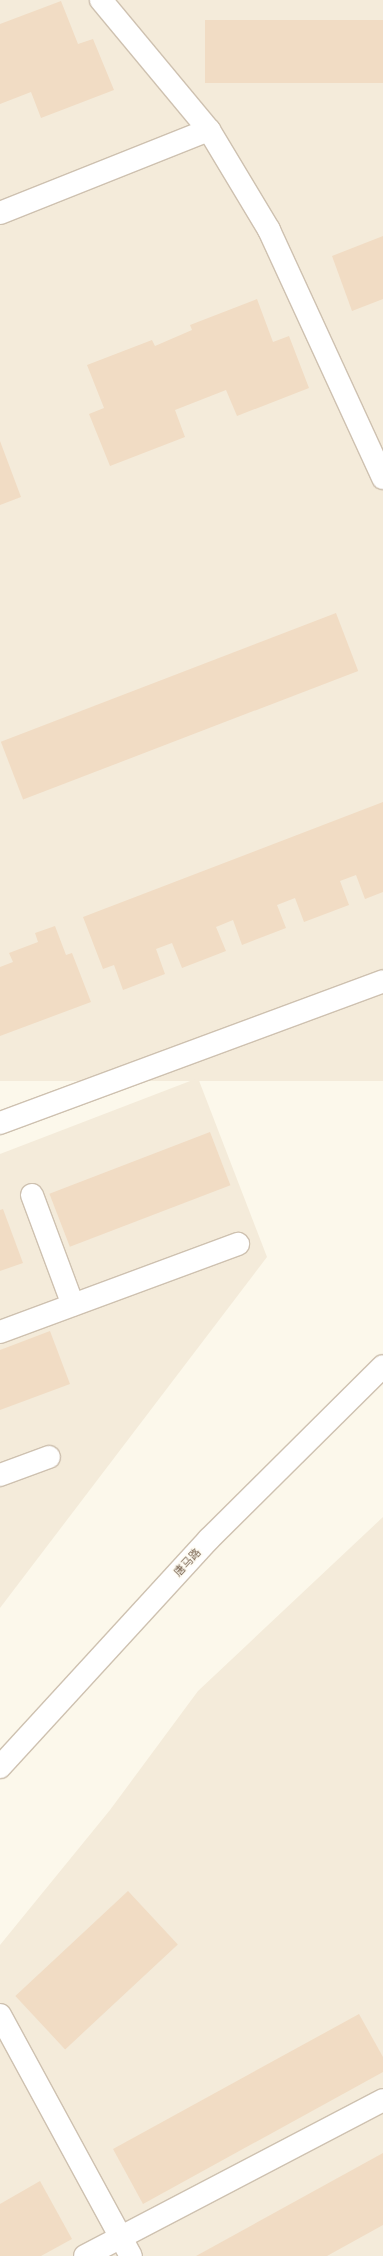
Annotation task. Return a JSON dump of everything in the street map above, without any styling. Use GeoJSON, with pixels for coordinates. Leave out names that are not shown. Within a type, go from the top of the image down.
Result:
{"type":"FeatureCollection","features":[{"type":"Feature","properties":{"kind":"street"},"geometry":{"type":"LineString","coordinates":[[101,0],[210,130],[268,230],[383,478]]}},
{"type":"Feature","properties":{"kind":"street"},"geometry":{"type":"LineString","coordinates":[[0,213],[210,130]]}},
{"type":"Feature","properties":{"kind":"street"},"geometry":{"type":"LineString","coordinates":[[0,1123],[383,981]]}},
{"type":"Feature","properties":{"kind":"street"},"geometry":{"type":"LineString","coordinates":[[32,1195],[73,1305]]}},
{"type":"Feature","properties":{"kind":"street"},"geometry":{"type":"LineString","coordinates":[[0,1332],[238,1244]]}},
{"type":"Feature","properties":{"kind":"street","name":"唐马路"},"geometry":{"type":"LineString","coordinates":[[0,1767],[209,1539],[383,1366]]}},
{"type":"Feature","properties":{"kind":"street"},"geometry":{"type":"LineString","coordinates":[[0,1475],[49,1457]]}},
{"type":"Feature","properties":{"kind":"street"},"geometry":{"type":"LineString","coordinates":[[0,2015],[126,2247]]}},
{"type":"Feature","properties":{"kind":"street"},"geometry":{"type":"LineString","coordinates":[[85,2256],[126,2247],[383,2100]]}},
{"type":"Feature","properties":{"kind":"shaded area"},"geometry":{"type":"Polygon","coordinates":[[[0,0],[383,0],[383,1081],[0,1081],[0,0]]]}},
{"type":"Feature","properties":{"kind":"shaded area"},"geometry":{"type":"Polygon","coordinates":[[[198,1078],[267,1257],[0,1608],[0,1154],[198,1078]]]}},
{"type":"Feature","properties":{"kind":"shaded area"},"geometry":{"type":"Polygon","coordinates":[[[383,1517],[383,2256],[0,2256],[0,1945],[110,1810],[198,1691],[383,1517]]]}},
{"type":"Feature","properties":{"kind":"building"},"geometry":{"type":"Polygon","coordinates":[[[61,1],[78,44],[93,39],[114,90],[41,118],[31,92],[0,104],[0,24],[61,1]]]}},
{"type":"Feature","properties":{"kind":"building"},"geometry":{"type":"Polygon","coordinates":[[[205,20],[383,20],[383,83],[205,83],[205,20]]]}},
{"type":"Feature","properties":{"kind":"building"},"geometry":{"type":"Polygon","coordinates":[[[383,236],[383,299],[352,311],[332,256],[383,236]]]}},
{"type":"Feature","properties":{"kind":"building"},"geometry":{"type":"Polygon","coordinates":[[[257,299],[273,342],[289,336],[309,388],[237,416],[226,390],[175,410],[185,437],[110,466],[89,414],[104,408],[87,365],[152,340],[155,346],[192,330],[190,325],[257,299]]]}},
{"type":"Feature","properties":{"kind":"building"},"geometry":{"type":"Polygon","coordinates":[[[0,441],[21,497],[0,505],[0,441]]]}},
{"type":"Feature","properties":{"kind":"building"},"geometry":{"type":"Polygon","coordinates":[[[336,613],[358,671],[23,800],[1,742],[336,613]]]}},
{"type":"Feature","properties":{"kind":"building"},"geometry":{"type":"Polygon","coordinates":[[[383,802],[383,892],[365,899],[356,875],[340,881],[349,905],[304,922],[295,898],[277,905],[286,928],[242,945],[233,920],[216,927],[226,951],[182,968],[172,943],[156,949],[165,974],[123,990],[114,965],[103,969],[83,917],[383,802]]]}},
{"type":"Feature","properties":{"kind":"building"},"geometry":{"type":"Polygon","coordinates":[[[55,926],[66,955],[72,953],[91,1002],[0,1036],[0,967],[13,962],[9,953],[38,942],[35,933],[55,926]]]}},
{"type":"Feature","properties":{"kind":"building"},"geometry":{"type":"Polygon","coordinates":[[[210,1132],[230,1185],[70,1247],[49,1194],[210,1132]]]}},
{"type":"Feature","properties":{"kind":"building"},"geometry":{"type":"Polygon","coordinates":[[[3,1209],[23,1263],[0,1271],[0,1210],[3,1209]]]}},
{"type":"Feature","properties":{"kind":"building"},"geometry":{"type":"Polygon","coordinates":[[[50,1331],[70,1384],[0,1410],[0,1350],[50,1331]]]}},
{"type":"Feature","properties":{"kind":"building"},"geometry":{"type":"Polygon","coordinates":[[[128,1891],[178,1944],[65,2049],[15,1996],[128,1891]]]}},
{"type":"Feature","properties":{"kind":"building"},"geometry":{"type":"Polygon","coordinates":[[[359,2014],[383,2057],[383,2072],[143,2204],[113,2149],[359,2014]]]}},
{"type":"Feature","properties":{"kind":"building"},"geometry":{"type":"Polygon","coordinates":[[[383,2153],[383,2225],[327,2256],[196,2256],[383,2153]]]}},
{"type":"Feature","properties":{"kind":"building"},"geometry":{"type":"Polygon","coordinates":[[[40,2181],[72,2239],[41,2256],[0,2256],[0,2204],[40,2181]]]}}]}
